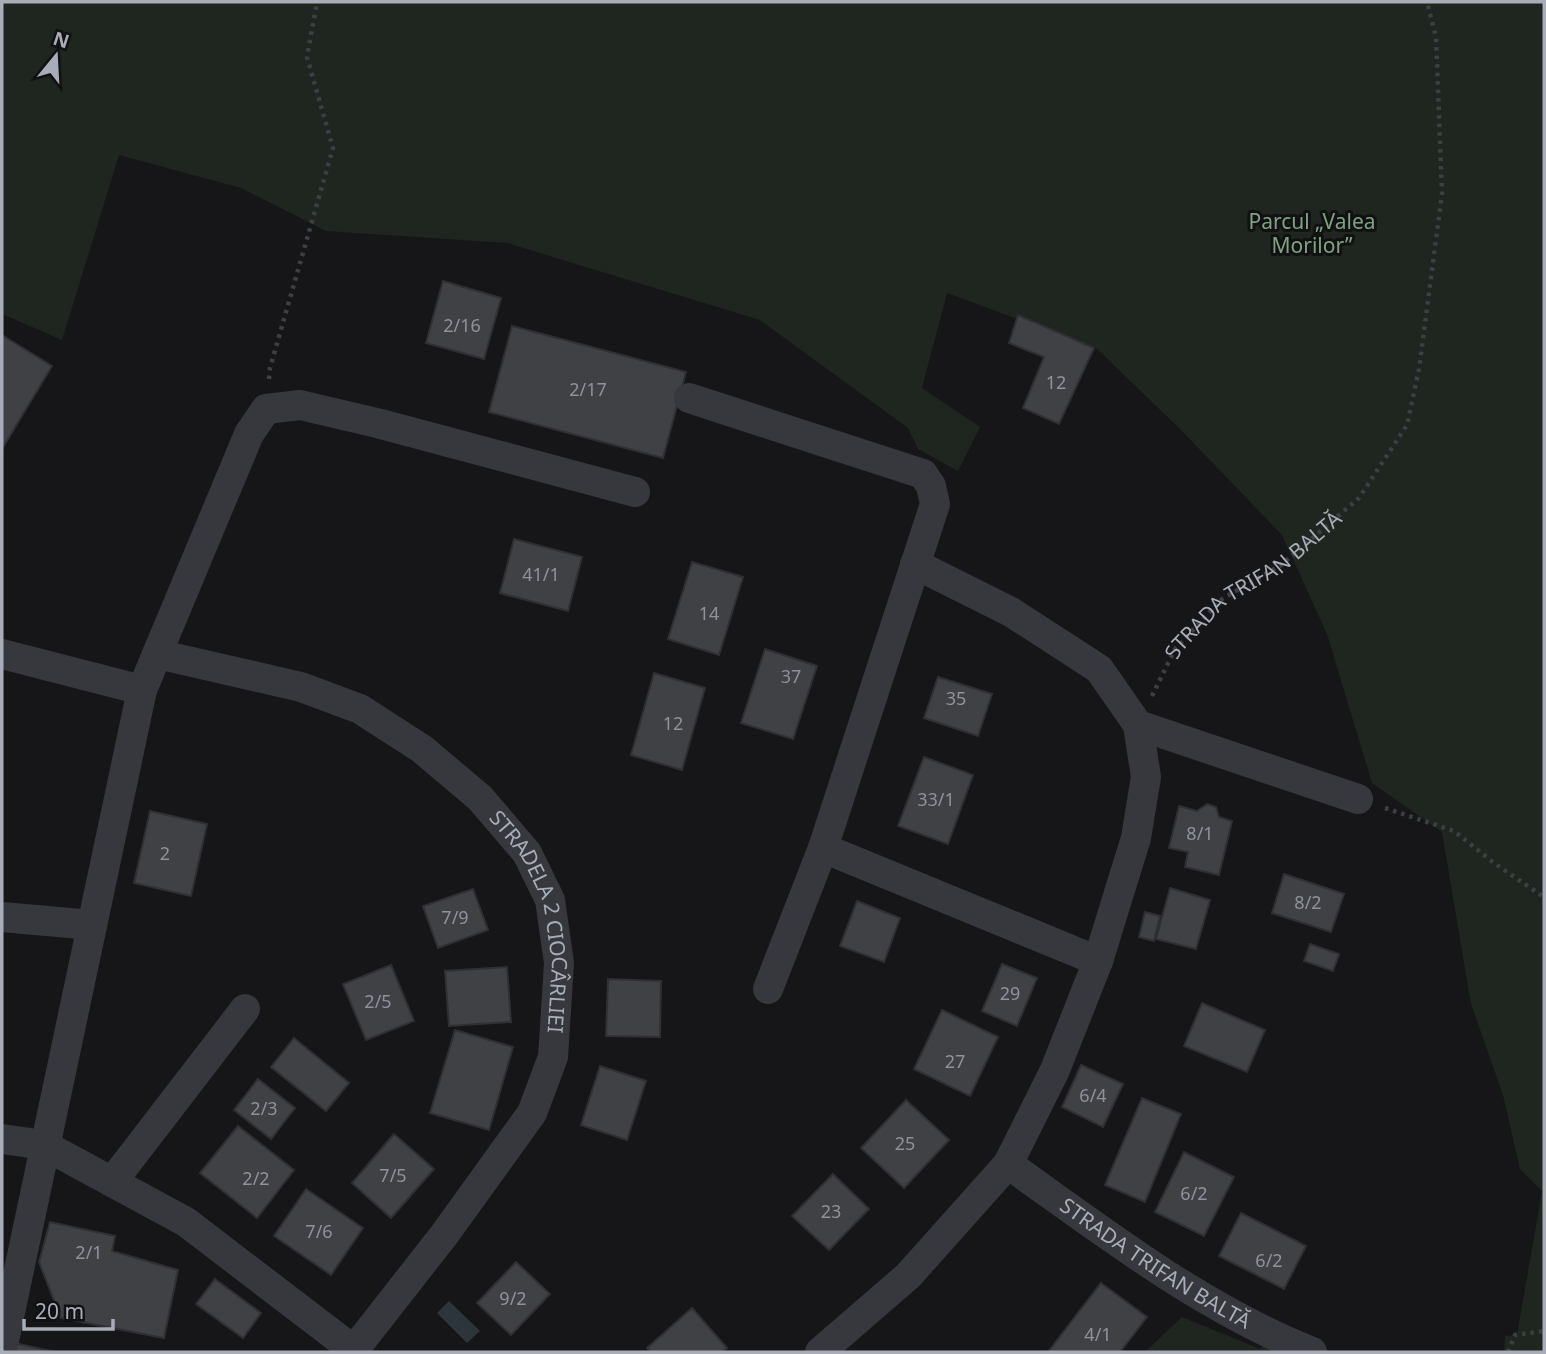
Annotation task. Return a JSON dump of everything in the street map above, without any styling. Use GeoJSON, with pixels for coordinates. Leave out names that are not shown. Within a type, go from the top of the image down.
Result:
{"type":"FeatureCollection","features":[{"type":"Feature","properties":{"kind":"street"},"geometry":{"type":"LineString","coordinates":[[689,398],[923,474],[931,486],[935,504],[932,520],[915,564],[823,848],[768,989]]}},
{"type":"Feature","properties":{"kind":"street"},"geometry":{"type":"LineString","coordinates":[[2,1350],[142,691],[249,434],[266,409],[300,405],[635,492]]}},
{"type":"Feature","properties":{"kind":"street"},"geometry":{"type":"LineString","coordinates":[[820,1352],[908,1276],[1008,1164],[1055,1070],[1098,961],[1136,838],[1146,777],[1138,725],[1100,669],[1011,612],[915,564]]}},
{"type":"Feature","properties":{"kind":"street"},"geometry":{"type":"LineString","coordinates":[[2,654],[142,691]]}},
{"type":"Feature","properties":{"kind":"street","name":"STRADELA 2 CIOCÂRLIEI"},"geometry":{"type":"LineString","coordinates":[[44,1145],[186,1222],[355,1351],[444,1235],[532,1113],[553,1057],[559,963],[550,900],[527,853],[480,798],[422,749],[360,709],[301,687],[204,667],[157,654]]}},
{"type":"Feature","properties":{"kind":"street"},"geometry":{"type":"LineString","coordinates":[[1138,725],[1358,799]]}},
{"type":"Feature","properties":{"kind":"street"},"geometry":{"type":"LineString","coordinates":[[823,848],[1098,961]]}},
{"type":"Feature","properties":{"kind":"street"},"geometry":{"type":"LineString","coordinates":[[2,917],[92,925]]}},
{"type":"Feature","properties":{"kind":"street"},"geometry":{"type":"LineString","coordinates":[[112,1182],[245,1009]]}},
{"type":"Feature","properties":{"kind":"street"},"geometry":{"type":"LineString","coordinates":[[2,1139],[44,1145]]}},
{"type":"Feature","properties":{"kind":"street","name":"STRADA TRIFAN BALTĂ"},"geometry":{"type":"LineString","coordinates":[[1008,1164],[1134,1254],[1216,1307],[1312,1352]]}},
{"type":"Feature","properties":{"kind":"path"},"geometry":{"type":"LineString","coordinates":[[266,409],[270,368],[333,148],[307,57],[317,2]]}},
{"type":"Feature","properties":{"kind":"path","name":"STRADA TRIFAN BALTĂ"},"geometry":{"type":"LineString","coordinates":[[1138,725],[1175,649],[1222,599],[1281,565],[1359,498],[1407,425],[1419,369],[1442,194],[1436,37],[1427,2]]}},
{"type":"Feature","properties":{"kind":"path"},"geometry":{"type":"LineString","coordinates":[[1358,799],[1454,831],[1544,898]]}},
{"type":"Feature","properties":{"kind":"path"},"geometry":{"type":"LineString","coordinates":[[1508,1352],[1515,1335],[1544,1331]]}},
{"type":"Feature","properties":{"kind":"green space","name":"Parcul „Valea Morilor”"},"geometry":{"type":"Polygon","coordinates":[[[2,2],[1544,2],[1544,1352],[1504,1352],[1505,1336],[1517,1335],[1542,1191],[1520,1169],[1503,1095],[1471,1004],[1442,832],[1372,783],[1327,634],[1282,535],[1180,429],[1096,348],[947,293],[922,388],[980,427],[958,471],[918,449],[908,428],[760,320],[507,243],[326,231],[241,188],[119,155],[62,340],[2,314],[2,2]]]}},
{"type":"Feature","properties":{"kind":"green space"},"geometry":{"type":"Polygon","coordinates":[[[1182,1317],[1260,1349],[1264,1345],[1286,1352],[1145,1352],[1182,1317]]]}},
{"type":"Feature","properties":{"kind":"shaded area"},"geometry":{"type":"Polygon","coordinates":[[[449,1301],[480,1331],[467,1343],[437,1313],[449,1301]]]}},
{"type":"Feature","properties":{"kind":"building"},"geometry":{"type":"Polygon","coordinates":[[[443,281],[501,298],[484,359],[426,343],[443,281]]]}},
{"type":"Feature","properties":{"kind":"building"},"geometry":{"type":"Polygon","coordinates":[[[1018,315],[1094,348],[1059,424],[1023,408],[1044,357],[1009,343],[1018,315]]]}},
{"type":"Feature","properties":{"kind":"building"},"geometry":{"type":"Polygon","coordinates":[[[512,326],[686,372],[663,458],[489,412],[512,326]]]}},
{"type":"Feature","properties":{"kind":"building"},"geometry":{"type":"Polygon","coordinates":[[[2,335],[52,366],[2,449],[2,335]]]}},
{"type":"Feature","properties":{"kind":"building"},"geometry":{"type":"Polygon","coordinates":[[[514,539],[582,557],[568,611],[500,593],[514,539]]]}},
{"type":"Feature","properties":{"kind":"building"},"geometry":{"type":"Polygon","coordinates":[[[692,562],[743,577],[719,655],[668,639],[692,562]]]}},
{"type":"Feature","properties":{"kind":"building"},"geometry":{"type":"Polygon","coordinates":[[[765,649],[817,666],[793,739],[741,723],[765,649]]]}},
{"type":"Feature","properties":{"kind":"building"},"geometry":{"type":"Polygon","coordinates":[[[654,673],[705,688],[682,770],[631,755],[654,673]]]}},
{"type":"Feature","properties":{"kind":"building"},"geometry":{"type":"Polygon","coordinates":[[[938,677],[992,694],[978,736],[924,718],[938,677]]]}},
{"type":"Feature","properties":{"kind":"building"},"geometry":{"type":"Polygon","coordinates":[[[924,757],[973,775],[948,844],[898,826],[924,757]]]}},
{"type":"Feature","properties":{"kind":"building"},"geometry":{"type":"Polygon","coordinates":[[[1207,804],[1216,807],[1219,817],[1232,821],[1219,875],[1185,867],[1188,852],[1169,848],[1179,806],[1197,811],[1207,804]]]}},
{"type":"Feature","properties":{"kind":"building"},"geometry":{"type":"Polygon","coordinates":[[[150,811],[207,824],[191,896],[134,883],[150,811]]]}},
{"type":"Feature","properties":{"kind":"building"},"geometry":{"type":"Polygon","coordinates":[[[1284,874],[1344,894],[1331,932],[1272,913],[1284,874]]]}},
{"type":"Feature","properties":{"kind":"building"},"geometry":{"type":"Polygon","coordinates":[[[1170,888],[1210,900],[1196,949],[1156,939],[1170,888]]]}},
{"type":"Feature","properties":{"kind":"building"},"geometry":{"type":"Polygon","coordinates":[[[473,889],[488,930],[438,948],[423,906],[473,889]]]}},
{"type":"Feature","properties":{"kind":"building"},"geometry":{"type":"Polygon","coordinates":[[[857,901],[900,918],[884,962],[840,946],[857,901]]]}},
{"type":"Feature","properties":{"kind":"building"},"geometry":{"type":"Polygon","coordinates":[[[1145,912],[1160,916],[1154,941],[1139,937],[1145,912]]]}},
{"type":"Feature","properties":{"kind":"building"},"geometry":{"type":"Polygon","coordinates":[[[1310,944],[1339,954],[1333,971],[1304,961],[1310,944]]]}},
{"type":"Feature","properties":{"kind":"building"},"geometry":{"type":"Polygon","coordinates":[[[1002,964],[1037,978],[1017,1026],[982,1011],[1002,964]]]}},
{"type":"Feature","properties":{"kind":"building"},"geometry":{"type":"Polygon","coordinates":[[[391,965],[414,1021],[366,1040],[343,984],[391,965]]]}},
{"type":"Feature","properties":{"kind":"building"},"geometry":{"type":"Polygon","coordinates":[[[507,967],[511,1022],[449,1026],[445,971],[507,967]]]}},
{"type":"Feature","properties":{"kind":"building"},"geometry":{"type":"Polygon","coordinates":[[[608,979],[661,981],[660,1037],[606,1036],[608,979]]]}},
{"type":"Feature","properties":{"kind":"building"},"geometry":{"type":"Polygon","coordinates":[[[1202,1003],[1265,1030],[1247,1072],[1184,1046],[1202,1003]]]}},
{"type":"Feature","properties":{"kind":"building"},"geometry":{"type":"Polygon","coordinates":[[[942,1010],[998,1037],[970,1096],[914,1069],[942,1010]]]}},
{"type":"Feature","properties":{"kind":"building"},"geometry":{"type":"Polygon","coordinates":[[[455,1030],[513,1047],[489,1130],[430,1113],[455,1030]]]}},
{"type":"Feature","properties":{"kind":"building"},"geometry":{"type":"Polygon","coordinates":[[[294,1038],[349,1083],[326,1111],[271,1067],[294,1038]]]}},
{"type":"Feature","properties":{"kind":"building"},"geometry":{"type":"Polygon","coordinates":[[[1081,1065],[1123,1084],[1103,1127],[1062,1107],[1081,1065]]]}},
{"type":"Feature","properties":{"kind":"building"},"geometry":{"type":"Polygon","coordinates":[[[600,1066],[646,1081],[627,1140],[581,1125],[600,1066]]]}},
{"type":"Feature","properties":{"kind":"building"},"geometry":{"type":"Polygon","coordinates":[[[258,1079],[295,1108],[271,1139],[234,1110],[258,1079]]]}},
{"type":"Feature","properties":{"kind":"building"},"geometry":{"type":"Polygon","coordinates":[[[1142,1098],[1181,1114],[1145,1202],[1105,1185],[1142,1098]]]}},
{"type":"Feature","properties":{"kind":"building"},"geometry":{"type":"Polygon","coordinates":[[[906,1100],[949,1140],[904,1188],[861,1148],[906,1100]]]}},
{"type":"Feature","properties":{"kind":"building"},"geometry":{"type":"Polygon","coordinates":[[[238,1126],[294,1170],[257,1218],[200,1173],[238,1126]]]}},
{"type":"Feature","properties":{"kind":"building"},"geometry":{"type":"Polygon","coordinates":[[[394,1134],[434,1169],[391,1218],[352,1183],[394,1134]]]}},
{"type":"Feature","properties":{"kind":"building"},"geometry":{"type":"Polygon","coordinates":[[[1184,1152],[1234,1177],[1204,1236],[1155,1212],[1184,1152]]]}},
{"type":"Feature","properties":{"kind":"building"},"geometry":{"type":"Polygon","coordinates":[[[833,1174],[869,1209],[829,1250],[792,1216],[833,1174]]]}},
{"type":"Feature","properties":{"kind":"building"},"geometry":{"type":"Polygon","coordinates":[[[306,1189],[363,1228],[331,1275],[274,1236],[306,1189]]]}},
{"type":"Feature","properties":{"kind":"building"},"geometry":{"type":"Polygon","coordinates":[[[1241,1213],[1306,1246],[1284,1289],[1219,1256],[1241,1213]]]}},
{"type":"Feature","properties":{"kind":"building"},"geometry":{"type":"Polygon","coordinates":[[[50,1222],[115,1236],[112,1251],[178,1270],[164,1338],[61,1318],[39,1262],[50,1222]]]}},
{"type":"Feature","properties":{"kind":"building"},"geometry":{"type":"Polygon","coordinates":[[[516,1262],[550,1294],[511,1335],[477,1303],[516,1262]]]}},
{"type":"Feature","properties":{"kind":"building"},"geometry":{"type":"Polygon","coordinates":[[[215,1279],[261,1313],[243,1338],[196,1304],[215,1279]]]}},
{"type":"Feature","properties":{"kind":"building"},"geometry":{"type":"Polygon","coordinates":[[[1101,1283],[1147,1317],[1120,1352],[1048,1352],[1101,1283]]]}},
{"type":"Feature","properties":{"kind":"building"},"geometry":{"type":"Polygon","coordinates":[[[692,1308],[727,1348],[722,1352],[651,1352],[647,1348],[692,1308]]]}},
{"type":"Feature","properties":{"kind":"building"},"geometry":{"type":"Polygon","coordinates":[[[10,1342],[55,1352],[8,1352],[10,1342]]]}}]}
